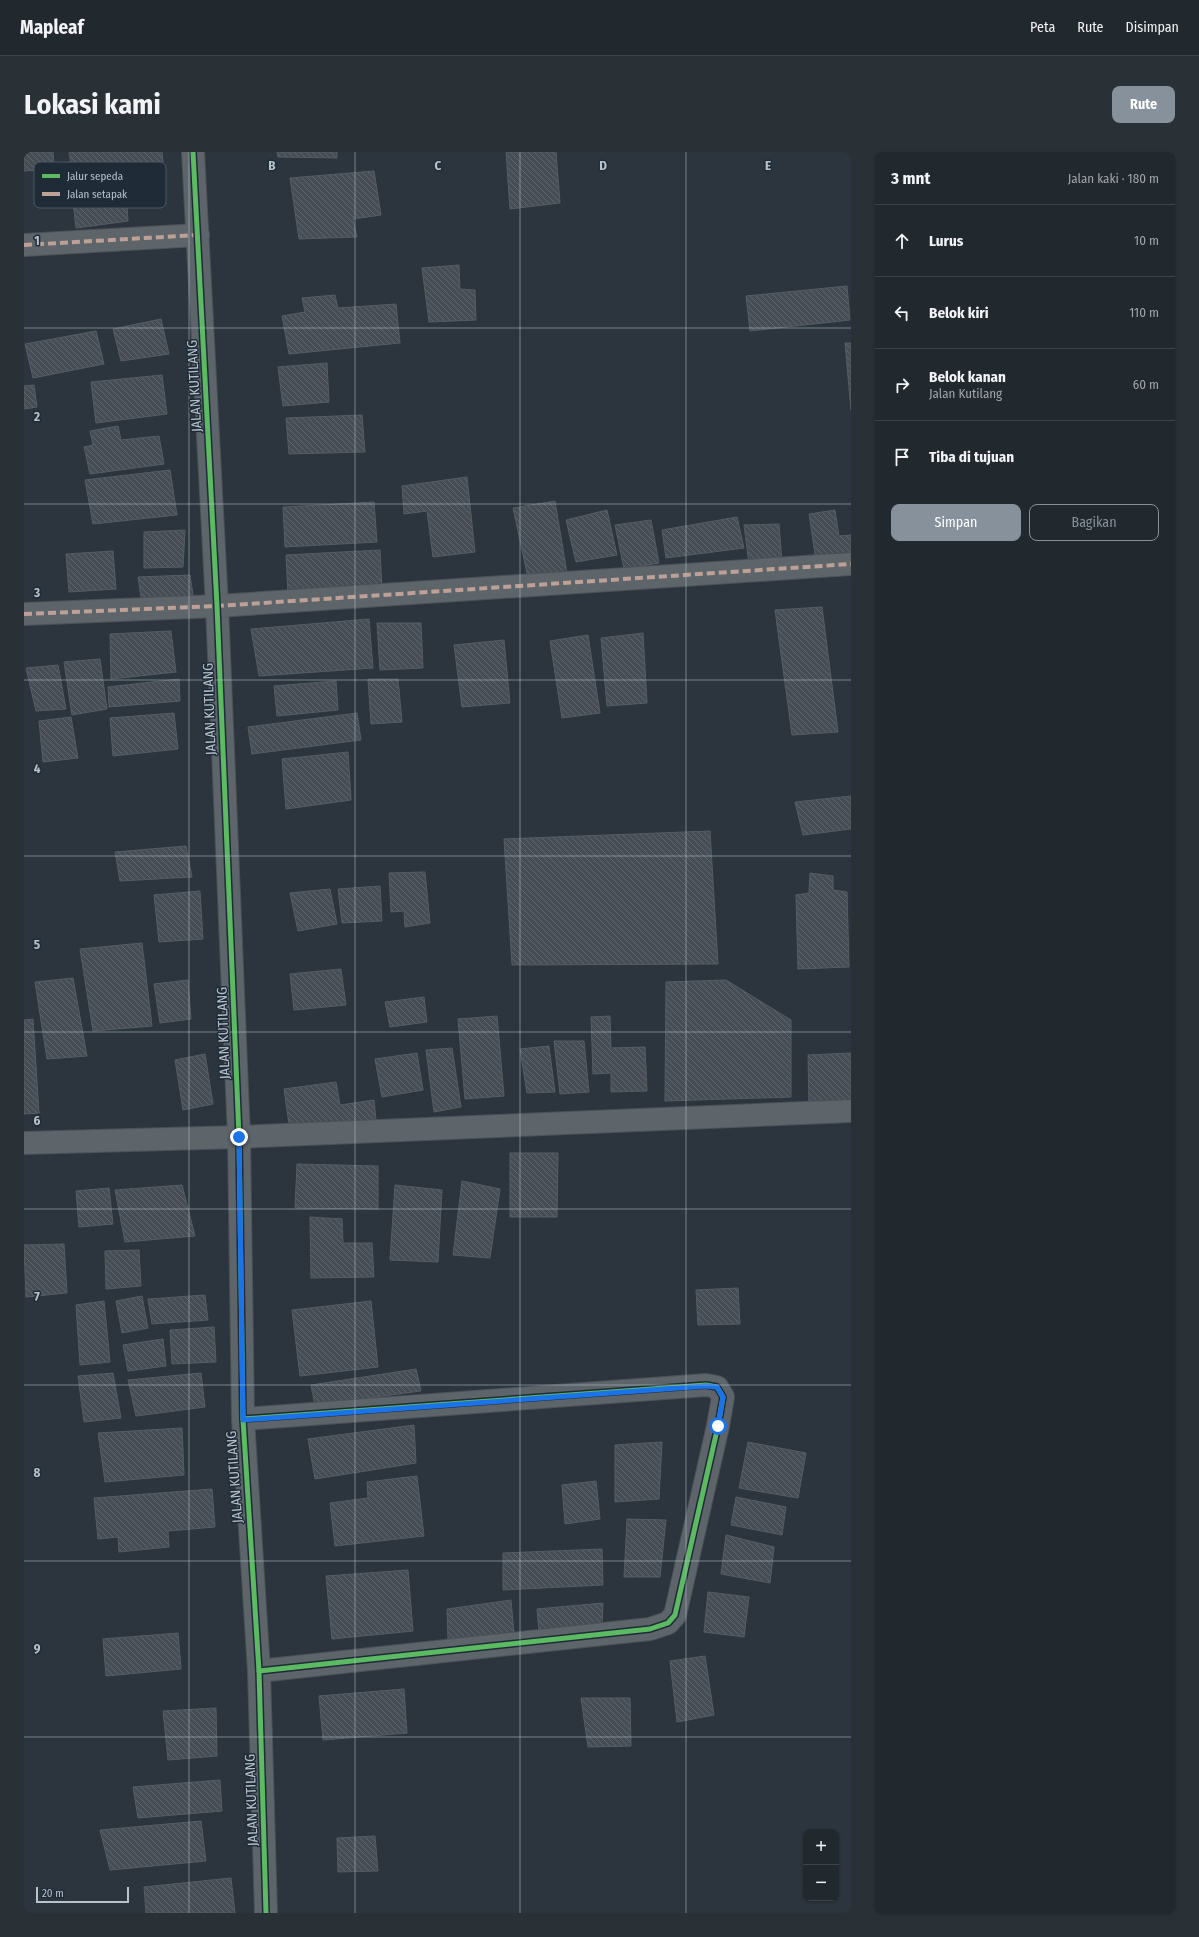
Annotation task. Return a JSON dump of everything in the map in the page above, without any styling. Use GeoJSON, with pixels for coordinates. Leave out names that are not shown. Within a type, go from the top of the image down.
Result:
{"type":"FeatureCollection","features":[{"type":"Feature","properties":{"kind":"street","name":"JALAN KUTILANG"},"geometry":{"type":"LineString","coordinates":[[193,152],[217,606],[239,1137],[243,1420],[259,1671],[266,1913]]}},
{"type":"Feature","properties":{"kind":"street"},"geometry":{"type":"LineString","coordinates":[[24,245],[198,235]]}},
{"type":"Feature","properties":{"kind":"street"},"geometry":{"type":"LineString","coordinates":[[24,614],[217,606],[851,564]]}},
{"type":"Feature","properties":{"kind":"street"},"geometry":{"type":"LineString","coordinates":[[24,1143],[239,1137],[851,1111]]}},
{"type":"Feature","properties":{"kind":"street"},"geometry":{"type":"LineString","coordinates":[[243,1420],[706,1386],[717,1387],[723,1397],[718,1426],[675,1615],[668,1623],[650,1630],[259,1671]]}},
{"type":"Feature","properties":{"kind":"building"},"geometry":{"type":"Polygon","coordinates":[[[24,152],[53,152],[54,162],[34,162],[34,170],[24,171],[24,152]]]}},
{"type":"Feature","properties":{"kind":"building"},"geometry":{"type":"Polygon","coordinates":[[[69,152],[162,152],[163,162],[71,162],[69,152]]]}},
{"type":"Feature","properties":{"kind":"building"},"geometry":{"type":"Polygon","coordinates":[[[277,152],[337,152],[337,158],[278,157],[277,152]]]}},
{"type":"Feature","properties":{"kind":"building"},"geometry":{"type":"Polygon","coordinates":[[[506,152],[556,152],[560,203],[510,209],[506,152]]]}},
{"type":"Feature","properties":{"kind":"building"},"geometry":{"type":"Polygon","coordinates":[[[374,171],[381,215],[353,219],[357,237],[299,239],[290,178],[374,171]]]}},
{"type":"Feature","properties":{"kind":"building"},"geometry":{"type":"Polygon","coordinates":[[[74,208],[127,208],[128,221],[76,228],[74,208]]]}},
{"type":"Feature","properties":{"kind":"building"},"geometry":{"type":"Polygon","coordinates":[[[459,265],[460,289],[475,290],[476,320],[429,322],[422,268],[459,265]]]}},
{"type":"Feature","properties":{"kind":"building"},"geometry":{"type":"Polygon","coordinates":[[[847,286],[850,320],[750,331],[746,296],[847,286]]]}},
{"type":"Feature","properties":{"kind":"building"},"geometry":{"type":"Polygon","coordinates":[[[335,295],[338,308],[396,304],[400,343],[289,354],[282,316],[305,312],[302,298],[335,295]]]}},
{"type":"Feature","properties":{"kind":"building"},"geometry":{"type":"Polygon","coordinates":[[[161,319],[169,354],[121,361],[113,329],[161,319]]]}},
{"type":"Feature","properties":{"kind":"building"},"geometry":{"type":"Polygon","coordinates":[[[96,331],[104,364],[33,378],[25,344],[96,331]]]}},
{"type":"Feature","properties":{"kind":"building"},"geometry":{"type":"Polygon","coordinates":[[[845,343],[851,343],[851,410],[845,343]]]}},
{"type":"Feature","properties":{"kind":"building"},"geometry":{"type":"Polygon","coordinates":[[[327,363],[329,402],[283,406],[278,367],[327,363]]]}},
{"type":"Feature","properties":{"kind":"building"},"geometry":{"type":"Polygon","coordinates":[[[162,375],[167,414],[96,423],[91,382],[162,375]]]}},
{"type":"Feature","properties":{"kind":"building"},"geometry":{"type":"Polygon","coordinates":[[[34,385],[37,407],[24,409],[24,386],[34,385]]]}},
{"type":"Feature","properties":{"kind":"building"},"geometry":{"type":"Polygon","coordinates":[[[362,415],[365,452],[289,454],[286,418],[362,415]]]}},
{"type":"Feature","properties":{"kind":"building"},"geometry":{"type":"Polygon","coordinates":[[[118,426],[121,440],[159,436],[164,464],[90,474],[84,447],[93,445],[90,431],[118,426]]]}},
{"type":"Feature","properties":{"kind":"building"},"geometry":{"type":"Polygon","coordinates":[[[170,470],[177,515],[93,524],[85,480],[170,470]]]}},
{"type":"Feature","properties":{"kind":"building"},"geometry":{"type":"Polygon","coordinates":[[[467,477],[475,552],[433,557],[427,511],[404,514],[402,486],[467,477]]]}},
{"type":"Feature","properties":{"kind":"building"},"geometry":{"type":"Polygon","coordinates":[[[555,501],[567,573],[528,578],[513,508],[555,501]]]}},
{"type":"Feature","properties":{"kind":"building"},"geometry":{"type":"Polygon","coordinates":[[[374,502],[377,542],[285,547],[283,507],[374,502]]]}},
{"type":"Feature","properties":{"kind":"building"},"geometry":{"type":"Polygon","coordinates":[[[607,510],[617,555],[576,562],[566,520],[607,510]]]}},
{"type":"Feature","properties":{"kind":"building"},"geometry":{"type":"Polygon","coordinates":[[[835,510],[839,536],[851,535],[851,557],[816,560],[809,514],[835,510]]]}},
{"type":"Feature","properties":{"kind":"building"},"geometry":{"type":"Polygon","coordinates":[[[737,517],[744,548],[666,558],[662,530],[737,517]]]}},
{"type":"Feature","properties":{"kind":"building"},"geometry":{"type":"Polygon","coordinates":[[[651,520],[659,563],[624,569],[615,525],[651,520]]]}},
{"type":"Feature","properties":{"kind":"building"},"geometry":{"type":"Polygon","coordinates":[[[779,524],[782,562],[749,564],[744,525],[779,524]]]}},
{"type":"Feature","properties":{"kind":"building"},"geometry":{"type":"Polygon","coordinates":[[[185,530],[183,567],[144,568],[144,532],[185,530]]]}},
{"type":"Feature","properties":{"kind":"building"},"geometry":{"type":"Polygon","coordinates":[[[380,550],[382,589],[288,594],[286,555],[380,550]]]}},
{"type":"Feature","properties":{"kind":"building"},"geometry":{"type":"Polygon","coordinates":[[[113,551],[116,589],[69,592],[66,554],[113,551]]]}},
{"type":"Feature","properties":{"kind":"building"},"geometry":{"type":"Polygon","coordinates":[[[190,575],[194,601],[142,604],[138,577],[190,575]]]}},
{"type":"Feature","properties":{"kind":"building"},"geometry":{"type":"Polygon","coordinates":[[[822,607],[838,732],[792,735],[775,610],[822,607]]]}},
{"type":"Feature","properties":{"kind":"building"},"geometry":{"type":"Polygon","coordinates":[[[369,619],[373,668],[259,676],[251,629],[369,619]]]}},
{"type":"Feature","properties":{"kind":"building"},"geometry":{"type":"Polygon","coordinates":[[[377,623],[421,623],[423,668],[380,670],[377,623]]]}},
{"type":"Feature","properties":{"kind":"building"},"geometry":{"type":"Polygon","coordinates":[[[171,631],[176,672],[111,679],[110,634],[171,631]]]}},
{"type":"Feature","properties":{"kind":"building"},"geometry":{"type":"Polygon","coordinates":[[[643,633],[647,703],[607,706],[601,638],[643,633]]]}},
{"type":"Feature","properties":{"kind":"building"},"geometry":{"type":"Polygon","coordinates":[[[588,635],[600,713],[562,718],[550,641],[588,635]]]}},
{"type":"Feature","properties":{"kind":"building"},"geometry":{"type":"Polygon","coordinates":[[[504,640],[510,703],[462,707],[454,645],[504,640]]]}},
{"type":"Feature","properties":{"kind":"building"},"geometry":{"type":"Polygon","coordinates":[[[100,659],[107,709],[72,715],[64,662],[100,659]]]}},
{"type":"Feature","properties":{"kind":"building"},"geometry":{"type":"Polygon","coordinates":[[[58,665],[66,709],[36,711],[26,668],[58,665]]]}},
{"type":"Feature","properties":{"kind":"building"},"geometry":{"type":"Polygon","coordinates":[[[179,679],[180,701],[109,707],[108,687],[179,679]]]}},
{"type":"Feature","properties":{"kind":"building"},"geometry":{"type":"Polygon","coordinates":[[[368,679],[398,679],[402,722],[371,724],[368,679]]]}},
{"type":"Feature","properties":{"kind":"building"},"geometry":{"type":"Polygon","coordinates":[[[336,681],[338,710],[277,716],[274,686],[336,681]]]}},
{"type":"Feature","properties":{"kind":"building"},"geometry":{"type":"Polygon","coordinates":[[[174,713],[178,749],[113,756],[110,718],[174,713]]]}},
{"type":"Feature","properties":{"kind":"building"},"geometry":{"type":"Polygon","coordinates":[[[357,713],[361,740],[252,754],[248,727],[357,713]]]}},
{"type":"Feature","properties":{"kind":"building"},"geometry":{"type":"Polygon","coordinates":[[[71,717],[78,758],[43,762],[39,721],[71,717]]]}},
{"type":"Feature","properties":{"kind":"building"},"geometry":{"type":"Polygon","coordinates":[[[348,752],[351,800],[286,809],[282,759],[348,752]]]}},
{"type":"Feature","properties":{"kind":"building"},"geometry":{"type":"Polygon","coordinates":[[[851,796],[851,829],[803,835],[795,802],[851,796]]]}},
{"type":"Feature","properties":{"kind":"building"},"geometry":{"type":"Polygon","coordinates":[[[710,831],[718,964],[512,965],[504,839],[710,831]]]}},
{"type":"Feature","properties":{"kind":"building"},"geometry":{"type":"Polygon","coordinates":[[[186,846],[192,877],[120,881],[115,852],[186,846]]]}},
{"type":"Feature","properties":{"kind":"building"},"geometry":{"type":"Polygon","coordinates":[[[425,872],[430,923],[405,927],[404,911],[391,912],[389,873],[425,872]]]}},
{"type":"Feature","properties":{"kind":"building"},"geometry":{"type":"Polygon","coordinates":[[[810,873],[833,876],[833,890],[847,892],[849,967],[798,969],[796,895],[809,893],[810,873]]]}},
{"type":"Feature","properties":{"kind":"building"},"geometry":{"type":"Polygon","coordinates":[[[380,886],[382,921],[342,923],[338,889],[380,886]]]}},
{"type":"Feature","properties":{"kind":"building"},"geometry":{"type":"Polygon","coordinates":[[[330,889],[337,924],[298,931],[290,893],[330,889]]]}},
{"type":"Feature","properties":{"kind":"building"},"geometry":{"type":"Polygon","coordinates":[[[200,891],[203,939],[159,942],[154,895],[200,891]]]}},
{"type":"Feature","properties":{"kind":"building"},"geometry":{"type":"Polygon","coordinates":[[[142,943],[152,1026],[93,1031],[80,949],[142,943]]]}},
{"type":"Feature","properties":{"kind":"building"},"geometry":{"type":"Polygon","coordinates":[[[341,969],[346,1005],[294,1010],[290,974],[341,969]]]}},
{"type":"Feature","properties":{"kind":"building"},"geometry":{"type":"Polygon","coordinates":[[[73,978],[87,1056],[47,1059],[35,982],[73,978]]]}},
{"type":"Feature","properties":{"kind":"building"},"geometry":{"type":"Polygon","coordinates":[[[188,980],[191,1019],[160,1023],[154,984],[188,980]]]}},
{"type":"Feature","properties":{"kind":"building"},"geometry":{"type":"Polygon","coordinates":[[[726,980],[791,1020],[791,1097],[665,1101],[666,982],[726,980]]]}},
{"type":"Feature","properties":{"kind":"building"},"geometry":{"type":"Polygon","coordinates":[[[424,997],[427,1022],[390,1027],[385,1002],[424,997]]]}},
{"type":"Feature","properties":{"kind":"building"},"geometry":{"type":"Polygon","coordinates":[[[497,1016],[504,1096],[465,1099],[458,1019],[497,1016]]]}},
{"type":"Feature","properties":{"kind":"building"},"geometry":{"type":"Polygon","coordinates":[[[610,1016],[611,1048],[645,1047],[647,1091],[611,1092],[611,1073],[593,1074],[591,1017],[610,1016]]]}},
{"type":"Feature","properties":{"kind":"building"},"geometry":{"type":"Polygon","coordinates":[[[33,1019],[39,1113],[24,1114],[24,1020],[33,1019]]]}},
{"type":"Feature","properties":{"kind":"building"},"geometry":{"type":"Polygon","coordinates":[[[554,1041],[584,1041],[589,1092],[560,1094],[554,1041]]]}},
{"type":"Feature","properties":{"kind":"building"},"geometry":{"type":"Polygon","coordinates":[[[549,1046],[555,1092],[527,1093],[520,1049],[549,1046]]]}},
{"type":"Feature","properties":{"kind":"building"},"geometry":{"type":"Polygon","coordinates":[[[452,1048],[461,1107],[434,1112],[426,1050],[452,1048]]]}},
{"type":"Feature","properties":{"kind":"building"},"geometry":{"type":"Polygon","coordinates":[[[417,1053],[423,1090],[382,1097],[375,1059],[417,1053]]]}},
{"type":"Feature","properties":{"kind":"building"},"geometry":{"type":"Polygon","coordinates":[[[851,1053],[851,1103],[809,1106],[808,1055],[851,1053]]]}},
{"type":"Feature","properties":{"kind":"building"},"geometry":{"type":"Polygon","coordinates":[[[205,1054],[213,1104],[183,1110],[175,1060],[205,1054]]]}},
{"type":"Feature","properties":{"kind":"building"},"geometry":{"type":"Polygon","coordinates":[[[336,1082],[340,1105],[374,1100],[376,1120],[290,1131],[284,1089],[336,1082]]]}},
{"type":"Feature","properties":{"kind":"building"},"geometry":{"type":"Polygon","coordinates":[[[510,1153],[558,1153],[557,1217],[510,1217],[510,1153]]]}},
{"type":"Feature","properties":{"kind":"building"},"geometry":{"type":"Polygon","coordinates":[[[297,1164],[378,1166],[378,1209],[295,1208],[297,1164]]]}},
{"type":"Feature","properties":{"kind":"building"},"geometry":{"type":"Polygon","coordinates":[[[462,1181],[500,1189],[490,1258],[453,1255],[462,1181]]]}},
{"type":"Feature","properties":{"kind":"building"},"geometry":{"type":"Polygon","coordinates":[[[182,1185],[195,1236],[125,1242],[115,1190],[182,1185]]]}},
{"type":"Feature","properties":{"kind":"building"},"geometry":{"type":"Polygon","coordinates":[[[395,1185],[442,1190],[438,1262],[390,1260],[395,1185]]]}},
{"type":"Feature","properties":{"kind":"building"},"geometry":{"type":"Polygon","coordinates":[[[109,1188],[113,1224],[79,1227],[76,1191],[109,1188]]]}},
{"type":"Feature","properties":{"kind":"building"},"geometry":{"type":"Polygon","coordinates":[[[310,1217],[342,1219],[343,1243],[372,1243],[374,1277],[311,1278],[310,1217]]]}},
{"type":"Feature","properties":{"kind":"building"},"geometry":{"type":"Polygon","coordinates":[[[64,1244],[67,1293],[26,1297],[24,1245],[64,1244]]]}},
{"type":"Feature","properties":{"kind":"building"},"geometry":{"type":"Polygon","coordinates":[[[139,1250],[141,1286],[106,1289],[105,1251],[139,1250]]]}},
{"type":"Feature","properties":{"kind":"building"},"geometry":{"type":"Polygon","coordinates":[[[738,1288],[740,1324],[698,1325],[696,1290],[738,1288]]]}},
{"type":"Feature","properties":{"kind":"building"},"geometry":{"type":"Polygon","coordinates":[[[205,1295],[208,1320],[152,1324],[148,1299],[205,1295]]]}},
{"type":"Feature","properties":{"kind":"building"},"geometry":{"type":"Polygon","coordinates":[[[142,1296],[148,1328],[122,1333],[116,1301],[142,1296]]]}},
{"type":"Feature","properties":{"kind":"building"},"geometry":{"type":"Polygon","coordinates":[[[104,1301],[110,1362],[80,1365],[76,1305],[104,1301]]]}},
{"type":"Feature","properties":{"kind":"building"},"geometry":{"type":"Polygon","coordinates":[[[371,1301],[378,1367],[300,1376],[292,1310],[371,1301]]]}},
{"type":"Feature","properties":{"kind":"building"},"geometry":{"type":"Polygon","coordinates":[[[214,1327],[216,1362],[172,1364],[170,1330],[214,1327]]]}},
{"type":"Feature","properties":{"kind":"building"},"geometry":{"type":"Polygon","coordinates":[[[163,1339],[166,1366],[128,1371],[123,1345],[163,1339]]]}},
{"type":"Feature","properties":{"kind":"building"},"geometry":{"type":"Polygon","coordinates":[[[416,1369],[421,1391],[315,1405],[311,1385],[416,1369]]]}},
{"type":"Feature","properties":{"kind":"building"},"geometry":{"type":"Polygon","coordinates":[[[113,1373],[121,1418],[84,1422],[78,1376],[113,1373]]]}},
{"type":"Feature","properties":{"kind":"building"},"geometry":{"type":"Polygon","coordinates":[[[201,1373],[205,1407],[136,1416],[128,1380],[201,1373]]]}},
{"type":"Feature","properties":{"kind":"building"},"geometry":{"type":"Polygon","coordinates":[[[414,1425],[416,1463],[315,1479],[308,1439],[414,1425]]]}},
{"type":"Feature","properties":{"kind":"building"},"geometry":{"type":"Polygon","coordinates":[[[182,1428],[184,1475],[105,1482],[98,1433],[182,1428]]]}},
{"type":"Feature","properties":{"kind":"building"},"geometry":{"type":"Polygon","coordinates":[[[662,1442],[659,1499],[615,1502],[615,1445],[662,1442]]]}},
{"type":"Feature","properties":{"kind":"building"},"geometry":{"type":"Polygon","coordinates":[[[748,1442],[806,1453],[798,1498],[739,1488],[748,1442]]]}},
{"type":"Feature","properties":{"kind":"building"},"geometry":{"type":"Polygon","coordinates":[[[417,1476],[424,1536],[335,1546],[330,1503],[368,1498],[367,1482],[417,1476]]]}},
{"type":"Feature","properties":{"kind":"building"},"geometry":{"type":"Polygon","coordinates":[[[596,1481],[600,1519],[565,1524],[562,1485],[596,1481]]]}},
{"type":"Feature","properties":{"kind":"building"},"geometry":{"type":"Polygon","coordinates":[[[212,1489],[215,1527],[168,1531],[169,1547],[119,1552],[118,1537],[98,1539],[94,1498],[212,1489]]]}},
{"type":"Feature","properties":{"kind":"building"},"geometry":{"type":"Polygon","coordinates":[[[736,1497],[786,1507],[782,1535],[731,1525],[736,1497]]]}},
{"type":"Feature","properties":{"kind":"building"},"geometry":{"type":"Polygon","coordinates":[[[627,1519],[666,1520],[660,1577],[624,1577],[627,1519]]]}},
{"type":"Feature","properties":{"kind":"building"},"geometry":{"type":"Polygon","coordinates":[[[726,1535],[774,1547],[770,1583],[721,1574],[726,1535]]]}},
{"type":"Feature","properties":{"kind":"building"},"geometry":{"type":"Polygon","coordinates":[[[602,1549],[603,1585],[503,1590],[503,1553],[602,1549]]]}},
{"type":"Feature","properties":{"kind":"building"},"geometry":{"type":"Polygon","coordinates":[[[408,1570],[413,1631],[332,1639],[326,1576],[408,1570]]]}},
{"type":"Feature","properties":{"kind":"building"},"geometry":{"type":"Polygon","coordinates":[[[708,1592],[749,1597],[744,1637],[704,1632],[708,1592]]]}},
{"type":"Feature","properties":{"kind":"building"},"geometry":{"type":"Polygon","coordinates":[[[511,1600],[514,1633],[448,1639],[447,1609],[511,1600]]]}},
{"type":"Feature","properties":{"kind":"building"},"geometry":{"type":"Polygon","coordinates":[[[603,1603],[602,1625],[539,1631],[537,1609],[603,1603]]]}},
{"type":"Feature","properties":{"kind":"building"},"geometry":{"type":"Polygon","coordinates":[[[178,1633],[181,1669],[106,1676],[103,1639],[178,1633]]]}},
{"type":"Feature","properties":{"kind":"building"},"geometry":{"type":"Polygon","coordinates":[[[705,1656],[714,1715],[677,1722],[670,1661],[705,1656]]]}},
{"type":"Feature","properties":{"kind":"building"},"geometry":{"type":"Polygon","coordinates":[[[404,1689],[407,1733],[323,1740],[319,1696],[404,1689]]]}},
{"type":"Feature","properties":{"kind":"building"},"geometry":{"type":"Polygon","coordinates":[[[581,1698],[630,1698],[631,1746],[588,1747],[581,1698]]]}},
{"type":"Feature","properties":{"kind":"building"},"geometry":{"type":"Polygon","coordinates":[[[216,1708],[217,1756],[168,1760],[163,1711],[216,1708]]]}},
{"type":"Feature","properties":{"kind":"building"},"geometry":{"type":"Polygon","coordinates":[[[220,1780],[222,1811],[138,1818],[133,1787],[220,1780]]]}},
{"type":"Feature","properties":{"kind":"building"},"geometry":{"type":"Polygon","coordinates":[[[201,1821],[206,1861],[110,1870],[100,1830],[201,1821]]]}},
{"type":"Feature","properties":{"kind":"building"},"geometry":{"type":"Polygon","coordinates":[[[375,1836],[378,1871],[338,1872],[337,1838],[375,1836]]]}},
{"type":"Feature","properties":{"kind":"building"},"geometry":{"type":"Polygon","coordinates":[[[231,1878],[235,1913],[146,1913],[144,1887],[231,1878]]]}},
{"type":"Feature","properties":{"kind":"marked path"},"geometry":{"type":"LineString","coordinates":[[24,245],[198,235]]}},
{"type":"Feature","properties":{"kind":"marked path"},"geometry":{"type":"LineString","coordinates":[[24,614],[217,606],[851,564]]}},
{"type":"Feature","properties":{"kind":"cycle path"},"geometry":{"type":"LineString","coordinates":[[193,152],[217,606],[239,1137],[243,1419],[259,1671],[266,1913]]}},
{"type":"Feature","properties":{"kind":"cycle path"},"geometry":{"type":"LineString","coordinates":[[243,1419],[706,1385],[717,1387],[723,1397],[718,1426],[675,1615],[668,1623],[650,1629],[259,1671]]}},
{"type":"Feature","properties":{"kind":"route"},"geometry":{"type":"LineString","coordinates":[[239,1137],[243,1420],[706,1386],[717,1387],[723,1397],[718,1426]]}}]}
